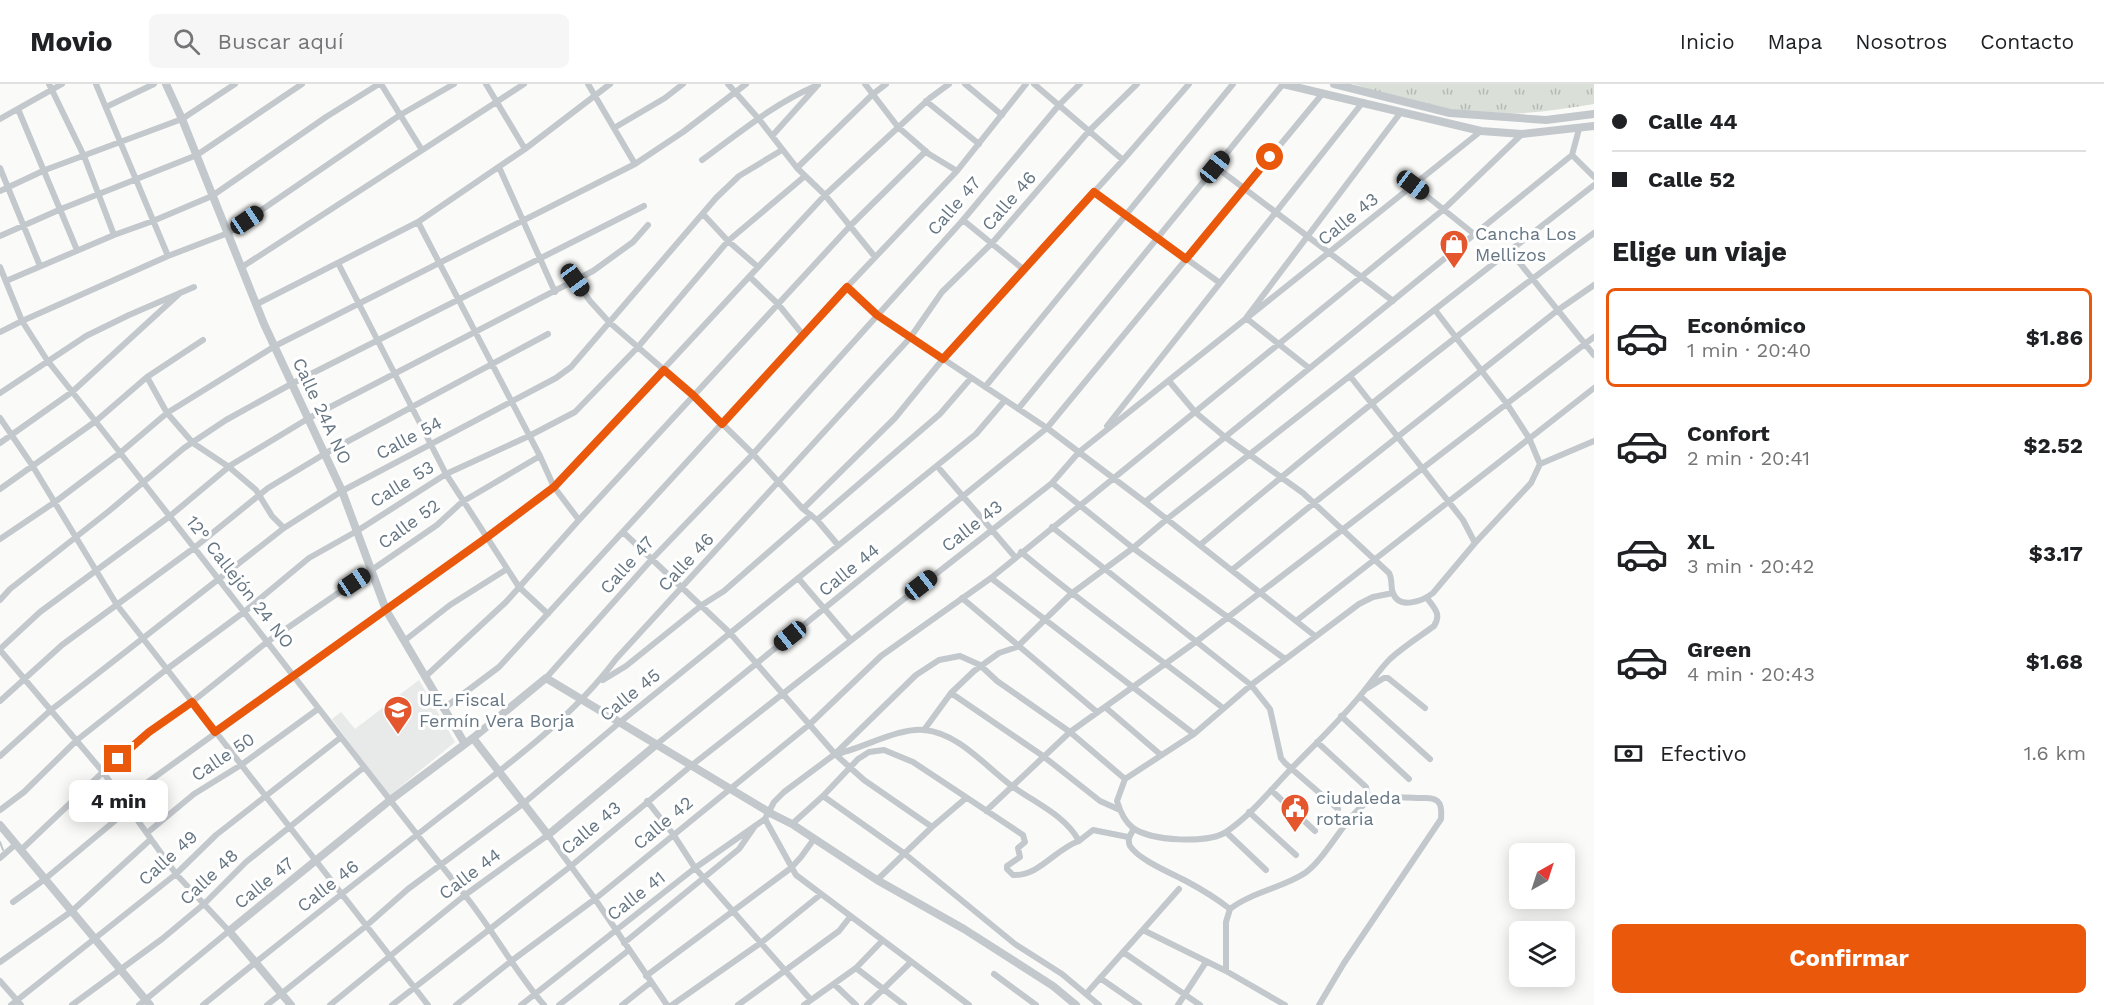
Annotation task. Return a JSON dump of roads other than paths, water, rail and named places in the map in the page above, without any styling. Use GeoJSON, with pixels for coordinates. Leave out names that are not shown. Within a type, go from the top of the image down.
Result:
{"type":"FeatureCollection","features":[{"type":"Feature","properties":{"kind":"street"},"geometry":{"type":"LineString","coordinates":[[0,119],[51,87],[62,84]]}},
{"type":"Feature","properties":{"kind":"street"},"geometry":{"type":"LineString","coordinates":[[96,84],[168,256]]}},
{"type":"Feature","properties":{"kind":"street"},"geometry":{"type":"LineString","coordinates":[[106,107],[154,84]]}},
{"type":"Feature","properties":{"kind":"street","name":"Calle 24A NO"},"geometry":{"type":"LineString","coordinates":[[166,84],[257,304],[342,491],[386,610],[465,744]]}},
{"type":"Feature","properties":{"kind":"street"},"geometry":{"type":"LineString","coordinates":[[0,191],[45,170],[182,119],[235,84]]}},
{"type":"Feature","properties":{"kind":"street"},"geometry":{"type":"LineString","coordinates":[[0,236],[197,155],[302,84]]}},
{"type":"Feature","properties":{"kind":"street"},"geometry":{"type":"LineString","coordinates":[[6,281],[212,196],[326,117],[380,84],[422,150]]}},
{"type":"Feature","properties":{"kind":"street"},"geometry":{"type":"LineString","coordinates":[[0,332],[168,256],[228,233],[400,115],[454,84]]}},
{"type":"Feature","properties":{"kind":"street"},"geometry":{"type":"LineString","coordinates":[[486,84],[525,149]]}},
{"type":"Feature","properties":{"kind":"street"},"geometry":{"type":"LineString","coordinates":[[242,267],[524,84]]}},
{"type":"Feature","properties":{"kind":"street"},"geometry":{"type":"LineString","coordinates":[[588,84],[635,164]]}},
{"type":"Feature","properties":{"kind":"street"},"geometry":{"type":"LineString","coordinates":[[257,304],[418,222],[525,149],[610,84]]}},
{"type":"Feature","properties":{"kind":"street"},"geometry":{"type":"LineString","coordinates":[[614,128],[665,99],[683,84]]}},
{"type":"Feature","properties":{"kind":"street"},"geometry":{"type":"LineString","coordinates":[[728,84],[797,168],[825,195],[875,257]]}},
{"type":"Feature","properties":{"kind":"street"},"geometry":{"type":"LineString","coordinates":[[0,539],[55,502],[120,453],[166,413],[275,345],[635,164],[683,132],[746,84]]}},
{"type":"Feature","properties":{"kind":"street"},"geometry":{"type":"LineString","coordinates":[[702,160],[758,118],[804,90],[819,84]]}},
{"type":"Feature","properties":{"kind":"street"},"geometry":{"type":"LineString","coordinates":[[772,136],[819,84]]}},
{"type":"Feature","properties":{"kind":"street"},"geometry":{"type":"LineString","coordinates":[[865,84],[898,127],[957,171]]}},
{"type":"Feature","properties":{"kind":"street"},"geometry":{"type":"LineString","coordinates":[[797,168],[886,84]]}},
{"type":"Feature","properties":{"kind":"street"},"geometry":{"type":"LineString","coordinates":[[123,800],[554,487],[825,195],[926,101],[949,84]]}},
{"type":"Feature","properties":{"kind":"street"},"geometry":{"type":"LineString","coordinates":[[965,84],[1002,115]]}},
{"type":"Feature","properties":{"kind":"street"},"geometry":{"type":"LineString","coordinates":[[444,709],[500,667],[847,287],[957,171],[1026,84]]}},
{"type":"Feature","properties":{"kind":"street"},"geometry":{"type":"LineString","coordinates":[[1034,84],[1123,160]]}},
{"type":"Feature","properties":{"kind":"street","name":"Calle 47"},"geometry":{"type":"LineString","coordinates":[[145,1003],[229,931],[389,801],[473,738],[546,678],[652,559],[753,454],[963,220],[1059,105],[1080,84]]}},
{"type":"Feature","properties":{"kind":"street","name":"Calle 46"},"geometry":{"type":"LineString","coordinates":[[202,1005],[499,771],[598,684],[616,659],[910,338],[942,292],[993,242],[1089,131],[1137,84]]}},
{"type":"Feature","properties":{"kind":"street"},"geometry":{"type":"LineString","coordinates":[[803,509],[895,418],[943,359],[1189,84]]}},
{"type":"Feature","properties":{"kind":"street"},"geometry":{"type":"LineString","coordinates":[[985,387],[1233,84]]}},
{"type":"Feature","properties":{"kind":"street"},"geometry":{"type":"LineString","coordinates":[[1018,409],[1283,84],[1304,86],[1323,93],[1481,131],[1522,134],[1594,126]]}},
{"type":"Feature","properties":{"kind":"street"},"geometry":{"type":"LineString","coordinates":[[1334,84],[1450,113],[1546,120],[1594,114]]}},
{"type":"Feature","properties":{"kind":"street"},"geometry":{"type":"LineString","coordinates":[[51,87],[84,156],[114,235]]}},
{"type":"Feature","properties":{"kind":"street","name":"Calle 44"},"geometry":{"type":"LineString","coordinates":[[330,1005],[465,895],[548,835],[1047,428],[1323,93]]}},
{"type":"Feature","properties":{"kind":"street"},"geometry":{"type":"LineString","coordinates":[[926,101],[980,144]]}},
{"type":"Feature","properties":{"kind":"street"},"geometry":{"type":"LineString","coordinates":[[1100,436],[1363,102]]}},
{"type":"Feature","properties":{"kind":"street"},"geometry":{"type":"LineString","coordinates":[[18,109],[77,250]]}},
{"type":"Feature","properties":{"kind":"street"},"geometry":{"type":"LineString","coordinates":[[1309,368],[1246,318],[1401,112]]}},
{"type":"Feature","properties":{"kind":"street"},"geometry":{"type":"LineString","coordinates":[[1145,502],[1572,155],[1579,129]]}},
{"type":"Feature","properties":{"kind":"street","name":"Calle 43"},"geometry":{"type":"LineString","coordinates":[[392,1005],[571,866],[647,801],[783,693],[1052,483],[1079,452],[1481,131]]}},
{"type":"Feature","properties":{"kind":"street","name":"Calle 42"},"geometry":{"type":"LineString","coordinates":[[456,1005],[595,899],[810,724],[881,656],[991,578],[1361,277],[1444,209],[1522,134]]}},
{"type":"Feature","properties":{"kind":"street","name":"Calle 54"},"geometry":{"type":"LineString","coordinates":[[0,756],[51,710],[284,528],[342,491],[571,368],[609,321],[739,176],[782,150]]}},
{"type":"Feature","properties":{"kind":"street"},"geometry":{"type":"LineString","coordinates":[[425,677],[506,602],[850,226],[926,150]]}},
{"type":"Feature","properties":{"kind":"street"},"geometry":{"type":"LineString","coordinates":[[1572,155],[1594,177]]}},
{"type":"Feature","properties":{"kind":"street"},"geometry":{"type":"LineString","coordinates":[[499,167],[555,292]]}},
{"type":"Feature","properties":{"kind":"street"},"geometry":{"type":"LineString","coordinates":[[1215,167],[1393,301]]}},
{"type":"Feature","properties":{"kind":"street"},"geometry":{"type":"LineString","coordinates":[[0,168],[40,266]]}},
{"type":"Feature","properties":{"kind":"street","name":"Calle 53"},"geometry":{"type":"LineString","coordinates":[[0,810],[24,792],[76,740],[166,669],[244,612],[309,558],[357,531],[446,474],[575,412],[602,387],[638,347],[728,241],[805,176]]}},
{"type":"Feature","properties":{"kind":"street"},"geometry":{"type":"LineString","coordinates":[[1413,185],[1474,234]]}},
{"type":"Feature","properties":{"kind":"street"},"geometry":{"type":"LineString","coordinates":[[924,730],[951,693],[980,666],[999,653],[1017,647],[1071,594],[1133,548],[1594,185]]}},
{"type":"Feature","properties":{"kind":"street"},"geometry":{"type":"LineString","coordinates":[[1094,192],[1220,283]]}},
{"type":"Feature","properties":{"kind":"street"},"geometry":{"type":"LineString","coordinates":[[0,600],[193,443],[226,420],[293,383],[644,206]]}},
{"type":"Feature","properties":{"kind":"street"},"geometry":{"type":"LineString","coordinates":[[703,214],[728,241],[758,267]]}},
{"type":"Feature","properties":{"kind":"street"},"geometry":{"type":"LineString","coordinates":[[963,220],[993,242],[1023,269]]}},
{"type":"Feature","properties":{"kind":"street"},"geometry":{"type":"LineString","coordinates":[[418,222],[554,487],[579,520]]}},
{"type":"Feature","properties":{"kind":"street"},"geometry":{"type":"LineString","coordinates":[[291,1005],[229,931],[176,874],[103,772],[0,650],[40,612],[170,516],[229,467],[309,418],[593,271],[633,242],[648,225]]}},
{"type":"Feature","properties":{"kind":"street"},"geometry":{"type":"LineString","coordinates":[[1200,545],[1281,477],[1532,278],[1594,233]]}},
{"type":"Feature","properties":{"kind":"street"},"geometry":{"type":"LineString","coordinates":[[1510,251],[1594,355]]}},
{"type":"Feature","properties":{"kind":"street"},"geometry":{"type":"LineString","coordinates":[[338,263],[462,502],[519,587],[548,614]]}},
{"type":"Feature","properties":{"kind":"street","name":"12° Callejón 24 NO"},"geometry":{"type":"LineString","coordinates":[[0,267],[22,321],[47,360],[219,579],[363,768],[465,895],[490,928],[510,962],[543,1005]]}},
{"type":"Feature","properties":{"kind":"street"},"geometry":{"type":"LineString","coordinates":[[750,277],[778,304],[803,335]]}},
{"type":"Feature","properties":{"kind":"street"},"geometry":{"type":"LineString","coordinates":[[575,280],[590,302],[693,395],[753,454],[838,545]]}},
{"type":"Feature","properties":{"kind":"street"},"geometry":{"type":"LineString","coordinates":[[1232,570],[1558,310],[1594,285]]}},
{"type":"Feature","properties":{"kind":"street"},"geometry":{"type":"LineString","coordinates":[[0,393],[86,336],[194,287]]}},
{"type":"Feature","properties":{"kind":"street"},"geometry":{"type":"LineString","coordinates":[[847,287],[877,315],[1047,428],[1316,636]]}},
{"type":"Feature","properties":{"kind":"street"},"geometry":{"type":"LineString","coordinates":[[0,443],[72,392],[180,293]]}},
{"type":"Feature","properties":{"kind":"street"},"geometry":{"type":"LineString","coordinates":[[1435,310],[1507,404],[1529,438],[1540,464]]}},
{"type":"Feature","properties":{"kind":"street"},"geometry":{"type":"LineString","coordinates":[[0,701],[62,645],[194,548],[259,495],[326,453],[548,334]]}},
{"type":"Feature","properties":{"kind":"street"},"geometry":{"type":"LineString","coordinates":[[986,811],[1070,732],[1197,641],[1594,337]]}},
{"type":"Feature","properties":{"kind":"street"},"geometry":{"type":"LineString","coordinates":[[0,489],[96,421],[147,377],[203,340]]}},
{"type":"Feature","properties":{"kind":"street"},"geometry":{"type":"LineString","coordinates":[[1350,376],[1466,526],[1475,543]]}},
{"type":"Feature","properties":{"kind":"street"},"geometry":{"type":"LineString","coordinates":[[147,377],[166,413],[193,443],[229,467],[256,490],[272,516],[284,528]]}},
{"type":"Feature","properties":{"kind":"street"},"geometry":{"type":"LineString","coordinates":[[598,684],[626,666],[702,605],[724,591],[814,518],[940,414],[971,378]]}},
{"type":"Feature","properties":{"kind":"street"},"geometry":{"type":"LineString","coordinates":[[1169,381],[1195,412],[1314,503],[1389,573],[1392,578],[1393,593],[1403,602],[1414,602],[1433,593],[1475,543],[1532,483],[1540,464],[1594,441]]}},
{"type":"Feature","properties":{"kind":"street"},"geometry":{"type":"LineString","coordinates":[[1296,621],[1449,504],[1594,388]]}},
{"type":"Feature","properties":{"kind":"street","name":"Calle 45"},"geometry":{"type":"LineString","coordinates":[[267,1005],[366,926],[408,889],[524,803],[619,723],[976,435],[1005,400]]}},
{"type":"Feature","properties":{"kind":"street"},"geometry":{"type":"LineString","coordinates":[[0,418],[32,465],[117,605],[428,1005]]}},
{"type":"Feature","properties":{"kind":"street","name":"Calle 52"},"geometry":{"type":"LineString","coordinates":[[0,858],[19,847],[149,732],[192,702],[267,642],[437,525],[462,502],[540,456]]}},
{"type":"Feature","properties":{"kind":"street"},"geometry":{"type":"LineString","coordinates":[[937,466],[992,530],[1018,555],[1166,663],[1223,708]]}},
{"type":"Feature","properties":{"kind":"street"},"geometry":{"type":"LineString","coordinates":[[1052,483],[1133,548],[1285,659]]}},
{"type":"Feature","properties":{"kind":"street"},"geometry":{"type":"LineString","coordinates":[[1052,527],[1251,685],[1270,709],[1281,758],[1290,770],[1338,809]]}},
{"type":"Feature","properties":{"kind":"street"},"geometry":{"type":"LineString","coordinates":[[623,532],[730,633],[835,754],[864,780],[932,827]]}},
{"type":"Feature","properties":{"kind":"street"},"geometry":{"type":"LineString","coordinates":[[405,641],[450,605],[507,569]]}},
{"type":"Feature","properties":{"kind":"street"},"geometry":{"type":"LineString","coordinates":[[798,578],[851,640]]}},
{"type":"Feature","properties":{"kind":"street"},"geometry":{"type":"LineString","coordinates":[[991,578],[1194,734]]}},
{"type":"Feature","properties":{"kind":"street"},"geometry":{"type":"LineString","coordinates":[[1393,593],[1373,597],[1359,604],[1251,685],[1194,734],[1125,779],[1117,801],[1119,810],[1134,829],[1149,835],[1175,839],[1215,838],[1226,832],[1249,812],[1366,690],[1384,678],[1388,678],[1425,708]]}},
{"type":"Feature","properties":{"kind":"street"},"geometry":{"type":"LineString","coordinates":[[962,598],[1017,647],[1097,712]]}},
{"type":"Feature","properties":{"kind":"street"},"geometry":{"type":"LineString","coordinates":[[1366,690],[1384,665],[1434,626],[1438,614],[1426,598]]}},
{"type":"Feature","properties":{"kind":"street"},"geometry":{"type":"LineString","coordinates":[[835,754],[916,675],[939,660],[960,656],[980,666],[1070,732],[1125,779]]}},
{"type":"Feature","properties":{"kind":"street"},"geometry":{"type":"LineString","coordinates":[[546,678],[730,788],[767,815],[792,824],[877,880],[964,929],[1053,986],[1076,1005]]}},
{"type":"Feature","properties":{"kind":"street"},"geometry":{"type":"LineString","coordinates":[[951,693],[1043,756],[1100,801],[1119,810]]}},
{"type":"Feature","properties":{"kind":"street"},"geometry":{"type":"LineString","coordinates":[[1360,696],[1430,759]]}},
{"type":"Feature","properties":{"kind":"street"},"geometry":{"type":"LineString","coordinates":[[1105,707],[1161,755]]}},
{"type":"Feature","properties":{"kind":"street","name":"Calle 50"},"geometry":{"type":"LineString","coordinates":[[147,833],[194,794],[241,765],[318,709]]}},
{"type":"Feature","properties":{"kind":"street"},"geometry":{"type":"LineString","coordinates":[[1341,716],[1409,779]]}},
{"type":"Feature","properties":{"kind":"street"},"geometry":{"type":"LineString","coordinates":[[835,754],[852,751],[904,732],[924,730],[947,737],[970,751],[1012,786],[1063,821],[1079,841]]}},
{"type":"Feature","properties":{"kind":"street","name":"Calle 49"},"geometry":{"type":"LineString","coordinates":[[16,1003],[176,874],[216,835],[340,738]]}},
{"type":"Feature","properties":{"kind":"street"},"geometry":{"type":"LineString","coordinates":[[473,738],[595,899],[667,1005]]}},
{"type":"Feature","properties":{"kind":"street"},"geometry":{"type":"LineString","coordinates":[[1317,742],[1366,787],[1369,798]]}},
{"type":"Feature","properties":{"kind":"street"},"geometry":{"type":"LineString","coordinates":[[792,824],[824,796],[849,767],[869,753],[884,750],[913,762],[1025,839],[1023,844],[1017,848],[1020,857],[1008,866],[1007,869],[1013,875],[1028,873],[1040,867],[1061,849],[1079,841],[1094,830],[1128,837]]}},
{"type":"Feature","properties":{"kind":"street","name":"Calle 41"},"geometry":{"type":"LineString","coordinates":[[521,1005],[695,868],[755,825],[767,815],[784,792],[835,754]]}},
{"type":"Feature","properties":{"kind":"street","name":"Calle 48"},"geometry":{"type":"LineString","coordinates":[[72,1005],[162,939],[204,904],[246,862],[363,768]]}},
{"type":"Feature","properties":{"kind":"street"},"geometry":{"type":"LineString","coordinates":[[1271,790],[1315,831]]}},
{"type":"Feature","properties":{"kind":"street"},"geometry":{"type":"LineString","coordinates":[[824,796],[905,854],[1015,944],[1062,974],[1099,1005]]}},
{"type":"Feature","properties":{"kind":"street"},"geometry":{"type":"LineString","coordinates":[[877,880],[966,798]]}},
{"type":"Feature","properties":{"kind":"street"},"geometry":{"type":"LineString","coordinates":[[1226,971],[1226,922],[1230,909],[1307,872],[1369,798]]}},
{"type":"Feature","properties":{"kind":"street"},"geometry":{"type":"LineString","coordinates":[[1319,1005],[1344,963],[1442,819],[1442,806],[1438,800],[1369,798]]}},
{"type":"Feature","properties":{"kind":"street"},"geometry":{"type":"LineString","coordinates":[[647,801],[673,834],[695,868],[811,1000]]}},
{"type":"Feature","properties":{"kind":"street"},"geometry":{"type":"LineString","coordinates":[[13,902],[45,879],[129,809]]}},
{"type":"Feature","properties":{"kind":"street"},"geometry":{"type":"LineString","coordinates":[[1249,812],[1296,855]]}},
{"type":"Feature","properties":{"kind":"street"},"geometry":{"type":"LineString","coordinates":[[767,815],[796,875],[969,1005]]}},
{"type":"Feature","properties":{"kind":"street"},"geometry":{"type":"LineString","coordinates":[[0,825],[120,969],[145,1003]]}},
{"type":"Feature","properties":{"kind":"street"},"geometry":{"type":"LineString","coordinates":[[624,943],[739,849],[755,825]]}},
{"type":"Feature","properties":{"kind":"street"},"geometry":{"type":"LineString","coordinates":[[1134,829],[1128,837],[1129,844],[1144,858],[1206,892],[1230,909]]}},
{"type":"Feature","properties":{"kind":"street"},"geometry":{"type":"LineString","coordinates":[[1226,832],[1266,870]]}},
{"type":"Feature","properties":{"kind":"street"},"geometry":{"type":"LineString","coordinates":[[0,963],[72,911],[151,839]]}},
{"type":"Feature","properties":{"kind":"street"},"geometry":{"type":"LineString","coordinates":[[646,976],[791,868],[814,839]]}},
{"type":"Feature","properties":{"kind":"street"},"geometry":{"type":"LineString","coordinates":[[1086,994],[1179,889]]}},
{"type":"Feature","properties":{"kind":"street"},"geometry":{"type":"LineString","coordinates":[[672,1005],[762,942],[820,895]]}},
{"type":"Feature","properties":{"kind":"street"},"geometry":{"type":"LineString","coordinates":[[738,1005],[839,930],[850,917]]}},
{"type":"Feature","properties":{"kind":"street"},"geometry":{"type":"LineString","coordinates":[[1143,930],[1226,971],[1285,1005]]}},
{"type":"Feature","properties":{"kind":"street"},"geometry":{"type":"LineString","coordinates":[[804,1005],[856,968],[882,941]]}},
{"type":"Feature","properties":{"kind":"street"},"geometry":{"type":"LineString","coordinates":[[560,1005],[629,950]]}},
{"type":"Feature","properties":{"kind":"street"},"geometry":{"type":"LineString","coordinates":[[1123,952],[1200,1005]]}},
{"type":"Feature","properties":{"kind":"street"},"geometry":{"type":"LineString","coordinates":[[1178,1005],[1206,962]]}},
{"type":"Feature","properties":{"kind":"street"},"geometry":{"type":"LineString","coordinates":[[867,1005],[911,963]]}},
{"type":"Feature","properties":{"kind":"street"},"geometry":{"type":"LineString","coordinates":[[856,968],[904,1005]]}},
{"type":"Feature","properties":{"kind":"street"},"geometry":{"type":"LineString","coordinates":[[993,974],[1036,1005]]}},
{"type":"Feature","properties":{"kind":"street"},"geometry":{"type":"LineString","coordinates":[[1100,978],[1139,1005]]}},
{"type":"Feature","properties":{"kind":"street"},"geometry":{"type":"LineString","coordinates":[[0,981],[16,1003]]}},
{"type":"Feature","properties":{"kind":"street"},"geometry":{"type":"LineString","coordinates":[[622,1005],[651,982]]}},
{"type":"Feature","properties":{"kind":"street"},"geometry":{"type":"LineString","coordinates":[[834,984],[856,1005]]}},
{"type":"Feature","properties":{"kind":"waterway"},"geometry":{"type":"LineString","coordinates":[[0,842],[3,850]]}},
{"type":"Feature","properties":{"kind":"place","name":"Cancha Los Mellizos"},"geometry":{"type":"Point","coordinates":[1454,270]}},
{"type":"Feature","properties":{"kind":"place","name":"UE. Fiscal Fermín Vera Borja"},"geometry":{"type":"Point","coordinates":[398,736]}},
{"type":"Feature","properties":{"kind":"place","name":"ciudaleda rotaria"},"geometry":{"type":"Point","coordinates":[1295,834]}}]}
